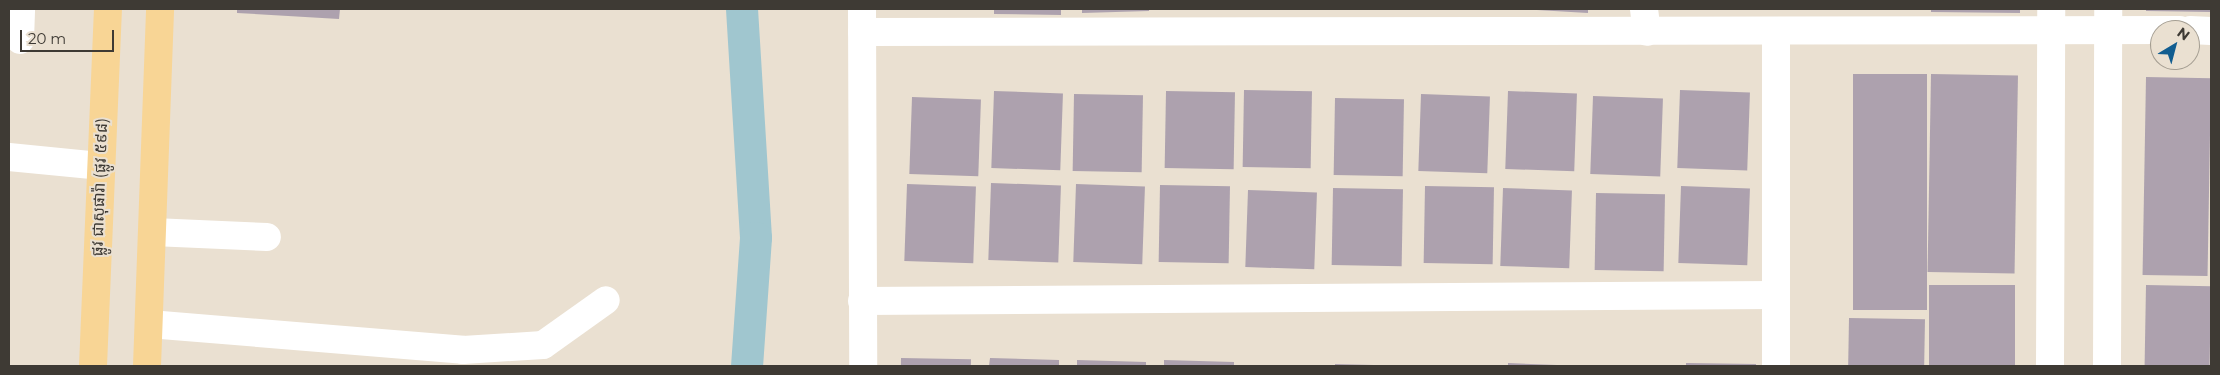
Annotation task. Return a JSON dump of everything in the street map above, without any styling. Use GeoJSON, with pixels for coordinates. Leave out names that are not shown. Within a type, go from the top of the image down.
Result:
{"type":"FeatureCollection","features":[{"type":"Feature","properties":{"kind":"main road","name":"ផ្លូវ ជាសុផារ៉ា (ផ្លូវ ៥៩៨)"},"geometry":{"type":"LineString","coordinates":[[93,366],[108,9]]}},
{"type":"Feature","properties":{"kind":"main road"},"geometry":{"type":"LineString","coordinates":[[147,366],[160,9]]}},
{"type":"Feature","properties":{"kind":"street"},"geometry":{"type":"LineString","coordinates":[[20,40],[21,9]]}},
{"type":"Feature","properties":{"kind":"street"},"geometry":{"type":"LineString","coordinates":[[2050,366],[2051,18]]}},
{"type":"Feature","properties":{"kind":"street"},"geometry":{"type":"LineString","coordinates":[[863,366],[862,21],[1646,20],[1776,32],[2051,18],[2108,18],[2150,25]]}},
{"type":"Feature","properties":{"kind":"street"},"geometry":{"type":"LineString","coordinates":[[2107,366],[2108,18]]}},
{"type":"Feature","properties":{"kind":"street"},"geometry":{"type":"LineString","coordinates":[[1776,32],[1776,366]]}},
{"type":"Feature","properties":{"kind":"street"},"geometry":{"type":"LineString","coordinates":[[9,157],[100,166]]}},
{"type":"Feature","properties":{"kind":"street"},"geometry":{"type":"LineString","coordinates":[[153,232],[267,237]]}},
{"type":"Feature","properties":{"kind":"street"},"geometry":{"type":"LineString","coordinates":[[862,301],[1776,295]]}},
{"type":"Feature","properties":{"kind":"street"},"geometry":{"type":"LineString","coordinates":[[149,324],[463,350],[544,345],[606,300]]}},
{"type":"Feature","properties":{"kind":"building"},"geometry":{"type":"Polygon","coordinates":[[[237,9],[340,9],[339,19],[237,13],[237,9]]]}},
{"type":"Feature","properties":{"kind":"building"},"geometry":{"type":"Polygon","coordinates":[[[994,9],[1061,9],[1061,15],[994,14],[994,9]]]}},
{"type":"Feature","properties":{"kind":"building"},"geometry":{"type":"Polygon","coordinates":[[[1082,9],[1149,9],[1149,11],[1082,13],[1082,9]]]}},
{"type":"Feature","properties":{"kind":"building"},"geometry":{"type":"Polygon","coordinates":[[[1519,9],[1588,9],[1588,13],[1519,9]]]}},
{"type":"Feature","properties":{"kind":"building"},"geometry":{"type":"Polygon","coordinates":[[[1931,9],[2020,9],[2020,13],[1931,12],[1931,9]]]}},
{"type":"Feature","properties":{"kind":"building"},"geometry":{"type":"Polygon","coordinates":[[[2146,9],[2211,9],[2211,12],[2146,11],[2146,9]]]}},
{"type":"Feature","properties":{"kind":"building"},"geometry":{"type":"Polygon","coordinates":[[[1853,74],[1927,74],[1927,310],[1853,310],[1853,74]]]}},
{"type":"Feature","properties":{"kind":"building"},"geometry":{"type":"Polygon","coordinates":[[[1931,74],[2018,76],[2015,273],[1928,272],[1931,74]]]}},
{"type":"Feature","properties":{"kind":"building"},"geometry":{"type":"Polygon","coordinates":[[[2146,77],[2211,78],[2208,276],[2143,275],[2146,77]]]}},
{"type":"Feature","properties":{"kind":"building"},"geometry":{"type":"Polygon","coordinates":[[[1244,90],[1312,91],[1311,168],[1243,167],[1244,90]]]}},
{"type":"Feature","properties":{"kind":"building"},"geometry":{"type":"Polygon","coordinates":[[[1680,90],[1750,92],[1747,170],[1677,168],[1680,90]]]}},
{"type":"Feature","properties":{"kind":"building"},"geometry":{"type":"Polygon","coordinates":[[[994,91],[1063,93],[1060,170],[991,168],[994,91]]]}},
{"type":"Feature","properties":{"kind":"building"},"geometry":{"type":"Polygon","coordinates":[[[1166,91],[1235,92],[1234,169],[1165,168],[1166,91]]]}},
{"type":"Feature","properties":{"kind":"building"},"geometry":{"type":"Polygon","coordinates":[[[1508,91],[1577,93],[1574,171],[1505,169],[1508,91]]]}},
{"type":"Feature","properties":{"kind":"building"},"geometry":{"type":"Polygon","coordinates":[[[1074,94],[1143,95],[1142,172],[1073,171],[1074,94]]]}},
{"type":"Feature","properties":{"kind":"building"},"geometry":{"type":"Polygon","coordinates":[[[1421,94],[1490,96],[1487,173],[1418,171],[1421,94]]]}},
{"type":"Feature","properties":{"kind":"building"},"geometry":{"type":"Polygon","coordinates":[[[1593,96],[1663,98],[1660,176],[1590,174],[1593,96]]]}},
{"type":"Feature","properties":{"kind":"building"},"geometry":{"type":"Polygon","coordinates":[[[912,97],[981,99],[978,176],[909,174],[912,97]]]}},
{"type":"Feature","properties":{"kind":"building"},"geometry":{"type":"Polygon","coordinates":[[[1335,98],[1404,99],[1403,176],[1334,175],[1335,98]]]}},
{"type":"Feature","properties":{"kind":"building"},"geometry":{"type":"Polygon","coordinates":[[[991,183],[1061,185],[1058,262],[988,260],[991,183]]]}},
{"type":"Feature","properties":{"kind":"building"},"geometry":{"type":"Polygon","coordinates":[[[907,184],[976,186],[973,263],[904,261],[907,184]]]}},
{"type":"Feature","properties":{"kind":"building"},"geometry":{"type":"Polygon","coordinates":[[[1076,184],[1145,186],[1142,264],[1073,262],[1076,184]]]}},
{"type":"Feature","properties":{"kind":"building"},"geometry":{"type":"Polygon","coordinates":[[[1160,185],[1230,186],[1229,263],[1159,262],[1160,185]]]}},
{"type":"Feature","properties":{"kind":"building"},"geometry":{"type":"Polygon","coordinates":[[[1425,186],[1494,187],[1493,264],[1424,263],[1425,186]]]}},
{"type":"Feature","properties":{"kind":"building"},"geometry":{"type":"Polygon","coordinates":[[[1681,186],[1750,188],[1747,265],[1678,263],[1681,186]]]}},
{"type":"Feature","properties":{"kind":"building"},"geometry":{"type":"Polygon","coordinates":[[[1333,188],[1403,189],[1402,266],[1332,265],[1333,188]]]}},
{"type":"Feature","properties":{"kind":"building"},"geometry":{"type":"Polygon","coordinates":[[[1503,188],[1572,190],[1569,268],[1500,266],[1503,188]]]}},
{"type":"Feature","properties":{"kind":"building"},"geometry":{"type":"Polygon","coordinates":[[[1248,190],[1317,192],[1314,269],[1245,267],[1248,190]]]}},
{"type":"Feature","properties":{"kind":"building"},"geometry":{"type":"Polygon","coordinates":[[[1596,193],[1665,194],[1664,271],[1595,270],[1596,193]]]}},
{"type":"Feature","properties":{"kind":"building"},"geometry":{"type":"Polygon","coordinates":[[[1929,285],[2015,285],[2015,366],[1929,366],[1929,285]]]}},
{"type":"Feature","properties":{"kind":"building"},"geometry":{"type":"Polygon","coordinates":[[[2146,285],[2211,286],[2210,366],[2145,366],[2146,285]]]}},
{"type":"Feature","properties":{"kind":"building"},"geometry":{"type":"Polygon","coordinates":[[[1849,318],[1925,319],[1924,366],[1848,366],[1849,318]]]}},
{"type":"Feature","properties":{"kind":"building"},"geometry":{"type":"Polygon","coordinates":[[[901,358],[971,359],[971,366],[901,366],[901,358]]]}},
{"type":"Feature","properties":{"kind":"building"},"geometry":{"type":"Polygon","coordinates":[[[990,358],[1059,360],[1059,366],[989,366],[990,358]]]}},
{"type":"Feature","properties":{"kind":"building"},"geometry":{"type":"Polygon","coordinates":[[[1077,360],[1146,362],[1146,366],[1077,366],[1077,360]]]}},
{"type":"Feature","properties":{"kind":"building"},"geometry":{"type":"Polygon","coordinates":[[[1164,360],[1234,362],[1234,366],[1164,366],[1164,360]]]}},
{"type":"Feature","properties":{"kind":"building"},"geometry":{"type":"Polygon","coordinates":[[[1508,363],[1557,365],[1557,366],[1508,366],[1508,363]]]}},
{"type":"Feature","properties":{"kind":"building"},"geometry":{"type":"Polygon","coordinates":[[[1686,363],[1756,364],[1756,366],[1686,366],[1686,363]]]}},
{"type":"Feature","properties":{"kind":"building"},"geometry":{"type":"Polygon","coordinates":[[[1335,364],[1374,365],[1374,366],[1335,366],[1335,364]]]}},
{"type":"Feature","properties":{"kind":"waterway"},"geometry":{"type":"LineString","coordinates":[[742,9],[756,238],[747,366]]}}]}
